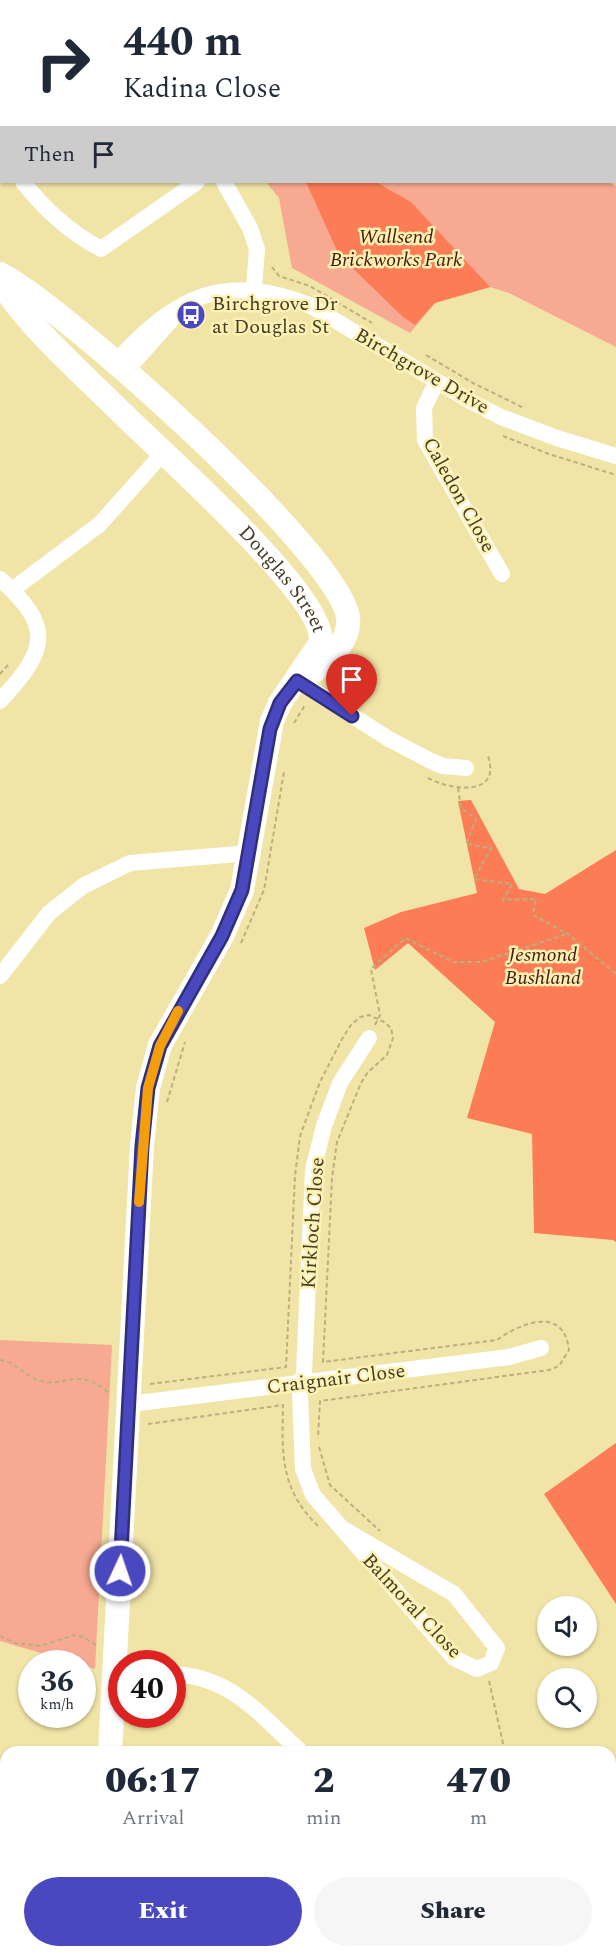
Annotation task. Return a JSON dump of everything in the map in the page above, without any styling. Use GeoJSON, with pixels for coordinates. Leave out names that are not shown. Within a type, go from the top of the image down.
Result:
{"type":"FeatureCollection","features":[{"type":"Feature","properties":{"kind":"street"},"geometry":{"type":"LineString","coordinates":[[24,183],[42,206],[80,238],[101,249],[196,183]]}},
{"type":"Feature","properties":{"kind":"street"},"geometry":{"type":"LineString","coordinates":[[225,183],[250,228],[257,249],[254,289]]}},
{"type":"Feature","properties":{"kind":"street","name":"Douglas Street"},"geometry":{"type":"LineString","coordinates":[[0,274],[38,297],[266,503],[306,548],[338,591],[348,619],[344,638],[320,666],[297,681]]}},
{"type":"Feature","properties":{"kind":"street","name":"Douglas Street"},"geometry":{"type":"LineString","coordinates":[[0,281],[30,319],[164,453],[241,526],[289,582],[322,634],[320,644],[297,681]]}},
{"type":"Feature","properties":{"kind":"street","name":"Birchgrove Drive"},"geometry":{"type":"LineString","coordinates":[[118,369],[173,318],[195,301],[230,289],[254,289],[287,296],[311,306],[501,417],[557,438],[616,456]]}},
{"type":"Feature","properties":{"kind":"street"},"geometry":{"type":"LineString","coordinates":[[30,319],[58,333],[97,364],[118,369],[124,387],[192,464],[241,526]]}},
{"type":"Feature","properties":{"kind":"street","name":"Caledon Close"},"geometry":{"type":"LineString","coordinates":[[437,381],[424,408],[425,440],[502,574]]}},
{"type":"Feature","properties":{"kind":"street"},"geometry":{"type":"LineString","coordinates":[[0,701],[32,661],[38,644],[39,627],[31,612],[6,584],[100,524],[164,453]]}},
{"type":"Feature","properties":{"kind":"street"},"geometry":{"type":"LineString","coordinates":[[118,1650],[121,1400],[148,1088],[160,1046],[232,914],[242,890],[270,729],[280,703],[297,681],[389,739],[431,761],[443,766],[466,768]]}},
{"type":"Feature","properties":{"kind":"street"},"geometry":{"type":"LineString","coordinates":[[0,976],[7,952],[49,913],[74,893],[129,863],[250,853]]}},
{"type":"Feature","properties":{"kind":"street","name":"Kirkloch Close"},"geometry":{"type":"LineString","coordinates":[[302,1383],[314,1170],[324,1126],[340,1083],[369,1038]]}},
{"type":"Feature","properties":{"kind":"street","name":"Craignair Close"},"geometry":{"type":"LineString","coordinates":[[121,1400],[302,1383],[509,1357],[541,1348]]}},
{"type":"Feature","properties":{"kind":"street","name":"Balmoral Close"},"geometry":{"type":"LineString","coordinates":[[302,1383],[303,1469],[313,1496],[345,1530],[454,1658],[477,1669],[491,1663],[496,1648],[454,1594],[345,1530]]}},
{"type":"Feature","properties":{"kind":"street"},"geometry":{"type":"LineString","coordinates":[[186,1676],[209,1679],[231,1690],[294,1746]]}},
{"type":"Feature","properties":{"kind":"street"},"geometry":{"type":"LineString","coordinates":[[111,1746],[112,1728]]}},
{"type":"Feature","properties":{"kind":"path"},"geometry":{"type":"LineString","coordinates":[[267,266],[271,265],[279,276],[325,294],[381,328]]}},
{"type":"Feature","properties":{"kind":"path"},"geometry":{"type":"LineString","coordinates":[[424,354],[473,383],[526,409]]}},
{"type":"Feature","properties":{"kind":"path"},"geometry":{"type":"LineString","coordinates":[[0,674],[14,660]]}},
{"type":"Feature","properties":{"kind":"path"},"geometry":{"type":"LineString","coordinates":[[290,732],[306,704]]}},
{"type":"Feature","properties":{"kind":"path"},"geometry":{"type":"LineString","coordinates":[[488,756],[491,765],[485,781],[477,787],[458,788],[461,808],[476,819],[466,844],[491,848],[474,879],[512,884],[503,900],[536,899],[534,915],[568,934],[616,974]]}},
{"type":"Feature","properties":{"kind":"path"},"geometry":{"type":"LineString","coordinates":[[237,949],[264,890],[284,769]]}},
{"type":"Feature","properties":{"kind":"path"},"geometry":{"type":"LineString","coordinates":[[369,1038],[379,1018],[371,969],[405,938],[453,962],[481,962],[568,934]]}},
{"type":"Feature","properties":{"kind":"path"},"geometry":{"type":"LineString","coordinates":[[150,1384],[286,1367],[295,1176],[300,1137],[320,1082],[351,1025],[360,1017],[369,1015],[379,1018]]}},
{"type":"Feature","properties":{"kind":"path"},"geometry":{"type":"LineString","coordinates":[[166,1106],[187,1039]]}},
{"type":"Feature","properties":{"kind":"path"},"geometry":{"type":"LineString","coordinates":[[0,1360],[7,1361],[40,1381],[87,1378],[121,1400]]}},
{"type":"Feature","properties":{"kind":"path"},"geometry":{"type":"LineString","coordinates":[[283,1405],[284,1401]]}},
{"type":"Feature","properties":{"kind":"path"},"geometry":{"type":"LineString","coordinates":[[0,1636],[15,1643],[41,1646],[74,1635],[84,1637],[94,1646],[99,1646]]}},
{"type":"Feature","properties":{"kind":"path"},"geometry":{"type":"LineString","coordinates":[[488,1678],[504,1746]]}},
{"type":"Feature","properties":{"kind":"green space","name":"Wallsend Brickworks Park"},"geometry":{"type":"Polygon","coordinates":[[[267,183],[610,183],[616,186],[616,347],[509,293],[490,287],[435,303],[410,333],[292,268],[279,198],[267,183]]]}},
{"type":"Feature","properties":{"kind":"green space"},"geometry":{"type":"Polygon","coordinates":[[[306,183],[378,183],[411,202],[490,287],[435,303],[415,325],[403,317],[339,255],[306,183]]]}},
{"type":"Feature","properties":{"kind":"green space","name":"Jesmond Bushland"},"geometry":{"type":"Polygon","coordinates":[[[471,800],[519,889],[545,894],[616,850],[616,1242],[534,1233],[532,1134],[467,1118],[495,1022],[408,943],[375,970],[364,928],[401,912],[477,893],[458,801],[471,800]]]}},
{"type":"Feature","properties":{"kind":"green space"},"geometry":{"type":"Polygon","coordinates":[[[0,1340],[112,1345],[96,1650],[31,1650],[0,1641],[0,1340]]]}},
{"type":"Feature","properties":{"kind":"green space"},"geometry":{"type":"Polygon","coordinates":[[[616,1443],[616,1604],[544,1494],[616,1443]]]}},
{"type":"Feature","properties":{"kind":"slow traffic"},"geometry":{"type":"LineString","coordinates":[[139,1202],[148,1088],[160,1046],[178,1011]]}},
{"type":"Feature","properties":{"kind":"place","name":"Birchgrove Dr at Douglas St"},"geometry":{"type":"Point","coordinates":[191,315]}},
{"type":"Feature","properties":{"kind":"route"},"geometry":{"type":"LineString","coordinates":[[120,1571],[142,1146],[148,1088],[153,1065],[180,1006],[222,936],[242,890],[270,729],[280,703],[297,681],[352,716]]}}]}
